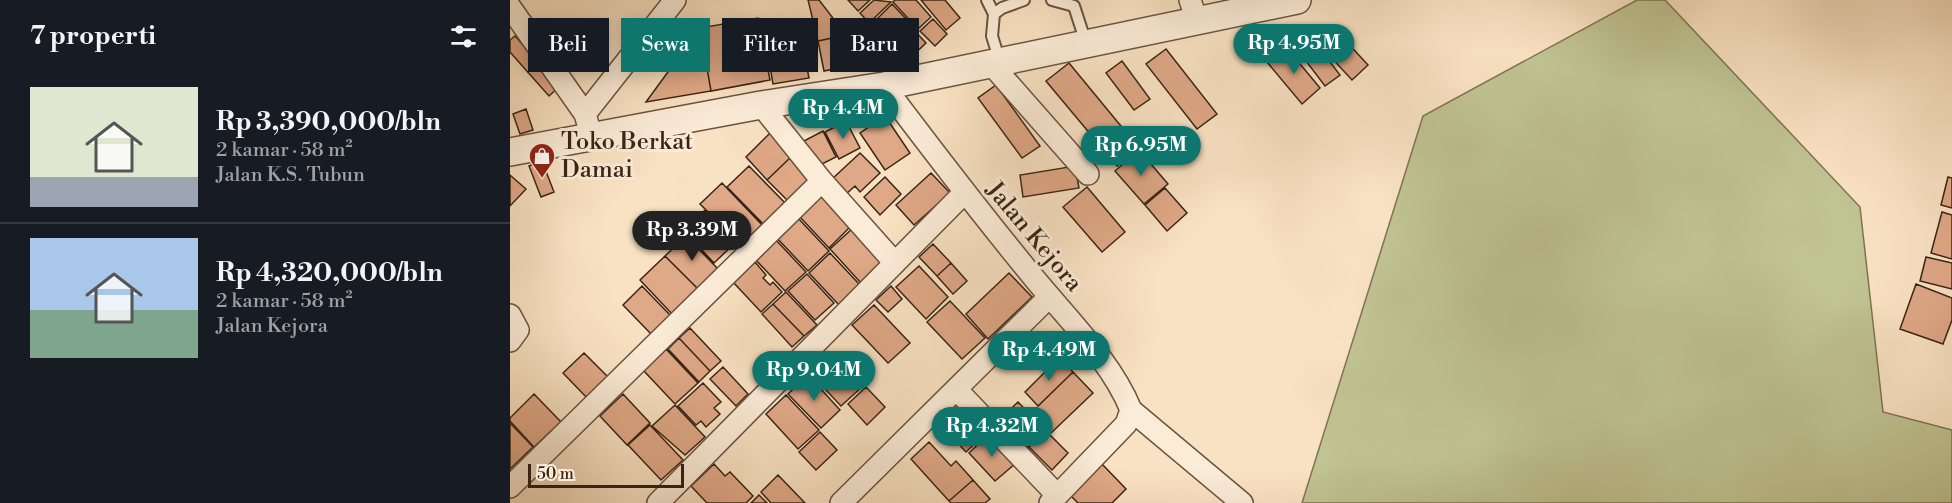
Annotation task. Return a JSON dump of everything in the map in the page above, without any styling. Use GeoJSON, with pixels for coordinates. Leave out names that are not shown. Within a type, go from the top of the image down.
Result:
{"type":"FeatureCollection","features":[{"type":"Feature","properties":{"kind":"street"},"geometry":{"type":"LineString","coordinates":[[589,126],[675,0]]}},
{"type":"Feature","properties":{"kind":"street"},"geometry":{"type":"LineString","coordinates":[[510,153],[589,126],[761,105],[884,86],[1086,44],[1193,11],[1297,0]]}},
{"type":"Feature","properties":{"kind":"street"},"geometry":{"type":"LineString","coordinates":[[510,7],[589,126]]}},
{"type":"Feature","properties":{"kind":"street"},"geometry":{"type":"LineString","coordinates":[[996,64],[1088,174]]}},
{"type":"Feature","properties":{"kind":"street","name":"Jalan Kejora"},"geometry":{"type":"LineString","coordinates":[[884,86],[964,193],[1123,390],[1131,410]]}},
{"type":"Feature","properties":{"kind":"street"},"geometry":{"type":"LineString","coordinates":[[761,105],[822,181],[895,263]]}},
{"type":"Feature","properties":{"kind":"street"},"geometry":{"type":"LineString","coordinates":[[510,487],[822,181]]}},
{"type":"Feature","properties":{"kind":"street"},"geometry":{"type":"LineString","coordinates":[[658,503],[964,193]]}},
{"type":"Feature","properties":{"kind":"street"},"geometry":{"type":"LineString","coordinates":[[841,503],[1049,297]]}},
{"type":"Feature","properties":{"kind":"street"},"geometry":{"type":"LineString","coordinates":[[510,315],[518,330],[510,341]]}},
{"type":"Feature","properties":{"kind":"street"},"geometry":{"type":"LineString","coordinates":[[956,389],[1054,499],[1126,424],[1131,410],[1242,503]]}},
{"type":"Feature","properties":{"kind":"lane"},"geometry":{"type":"LineString","coordinates":[[987,0],[994,14],[992,36],[996,64]]}},
{"type":"Feature","properties":{"kind":"lane"},"geometry":{"type":"LineString","coordinates":[[994,14],[1002,8],[1024,0]]}},
{"type":"Feature","properties":{"kind":"lane"},"geometry":{"type":"LineString","coordinates":[[1052,0],[1074,3],[1086,44]]}},
{"type":"Feature","properties":{"kind":"green space"},"geometry":{"type":"Polygon","coordinates":[[[1637,0],[1665,0],[1860,207],[1883,412],[1952,430],[1952,503],[1302,503],[1423,116],[1637,0]]]}},
{"type":"Feature","properties":{"kind":"building"},"geometry":{"type":"Polygon","coordinates":[[[808,0],[819,0],[833,18],[830,18],[830,38],[818,41],[818,18],[812,18],[808,0]]]}},
{"type":"Feature","properties":{"kind":"building"},"geometry":{"type":"Polygon","coordinates":[[[848,0],[870,0],[858,11],[848,0]]]}},
{"type":"Feature","properties":{"kind":"building"},"geometry":{"type":"Polygon","coordinates":[[[874,0],[891,2],[874,18],[864,18],[860,13],[874,0]]]}},
{"type":"Feature","properties":{"kind":"building"},"geometry":{"type":"Polygon","coordinates":[[[895,0],[916,0],[931,17],[919,28],[919,18],[908,18],[893,2],[895,0]]]}},
{"type":"Feature","properties":{"kind":"building"},"geometry":{"type":"Polygon","coordinates":[[[921,0],[945,0],[960,18],[946,30],[921,0]]]}},
{"type":"Feature","properties":{"kind":"building"},"geometry":{"type":"Polygon","coordinates":[[[892,4],[905,18],[878,18],[892,4]]]}},
{"type":"Feature","properties":{"kind":"building"},"geometry":{"type":"Polygon","coordinates":[[[933,19],[947,34],[935,46],[920,31],[933,19]]]}},
{"type":"Feature","properties":{"kind":"building"},"geometry":{"type":"Polygon","coordinates":[[[722,24],[722,72],[768,72],[770,80],[711,91],[708,72],[710,72],[710,26],[722,24]]]}},
{"type":"Feature","properties":{"kind":"building"},"geometry":{"type":"Polygon","coordinates":[[[1302,25],[1340,75],[1325,86],[1287,36],[1302,25]]]}},
{"type":"Feature","properties":{"kind":"building"},"geometry":{"type":"Polygon","coordinates":[[[1332,26],[1368,65],[1352,80],[1316,41],[1332,26]]]}},
{"type":"Feature","properties":{"kind":"building"},"geometry":{"type":"Polygon","coordinates":[[[515,36],[528,50],[528,72],[547,72],[560,86],[549,96],[510,52],[510,40],[515,36]]]}},
{"type":"Feature","properties":{"kind":"building"},"geometry":{"type":"Polygon","coordinates":[[[919,36],[926,43],[919,50],[919,36]]]}},
{"type":"Feature","properties":{"kind":"building"},"geometry":{"type":"Polygon","coordinates":[[[830,38],[830,70],[824,71],[818,41],[830,38]]]}},
{"type":"Feature","properties":{"kind":"building"},"geometry":{"type":"Polygon","coordinates":[[[1286,47],[1320,88],[1302,104],[1267,62],[1286,47]]]}},
{"type":"Feature","properties":{"kind":"building"},"geometry":{"type":"Polygon","coordinates":[[[1166,49],[1217,114],[1197,129],[1146,64],[1166,49]]]}},
{"type":"Feature","properties":{"kind":"building"},"geometry":{"type":"Polygon","coordinates":[[[1122,61],[1150,99],[1134,110],[1106,73],[1122,61]]]}},
{"type":"Feature","properties":{"kind":"building"},"geometry":{"type":"Polygon","coordinates":[[[1069,63],[1139,148],[1117,166],[1046,81],[1069,63]]]}},
{"type":"Feature","properties":{"kind":"building"},"geometry":{"type":"Polygon","coordinates":[[[668,72],[708,72],[711,91],[646,102],[668,72]]]}},
{"type":"Feature","properties":{"kind":"building"},"geometry":{"type":"Polygon","coordinates":[[[771,72],[808,72],[809,78],[773,84],[771,72]]]}},
{"type":"Feature","properties":{"kind":"building"},"geometry":{"type":"Polygon","coordinates":[[[996,85],[1040,146],[1022,158],[978,98],[996,85]]]}},
{"type":"Feature","properties":{"kind":"building"},"geometry":{"type":"Polygon","coordinates":[[[526,109],[533,130],[520,134],[513,114],[526,109]]]}},
{"type":"Feature","properties":{"kind":"building"},"geometry":{"type":"Polygon","coordinates":[[[885,116],[910,153],[885,170],[860,133],[885,116]]]}},
{"type":"Feature","properties":{"kind":"building"},"geometry":{"type":"Polygon","coordinates":[[[846,121],[860,148],[839,159],[825,132],[846,121]]]}},
{"type":"Feature","properties":{"kind":"building"},"geometry":{"type":"Polygon","coordinates":[[[823,131],[836,157],[814,168],[800,143],[823,131]]]}},
{"type":"Feature","properties":{"kind":"building"},"geometry":{"type":"Polygon","coordinates":[[[771,132],[793,155],[767,180],[746,157],[771,132]]]}},
{"type":"Feature","properties":{"kind":"building"},"geometry":{"type":"Polygon","coordinates":[[[1139,150],[1168,184],[1144,204],[1115,171],[1139,150]]]}},
{"type":"Feature","properties":{"kind":"building"},"geometry":{"type":"Polygon","coordinates":[[[860,153],[880,173],[860,192],[855,186],[845,195],[831,180],[860,153]]]}},
{"type":"Feature","properties":{"kind":"building"},"geometry":{"type":"Polygon","coordinates":[[[793,155],[816,179],[791,204],[767,180],[793,155]]]}},
{"type":"Feature","properties":{"kind":"building","name":"Toko Berkat Damai"},"geometry":{"type":"Polygon","coordinates":[[[542,161],[554,192],[541,197],[529,166],[542,161]]]}},
{"type":"Feature","properties":{"kind":"building"},"geometry":{"type":"Polygon","coordinates":[[[749,166],[788,206],[766,227],[727,187],[749,166]]]}},
{"type":"Feature","properties":{"kind":"building"},"geometry":{"type":"Polygon","coordinates":[[[1075,166],[1079,188],[1023,197],[1020,175],[1075,166]]]}},
{"type":"Feature","properties":{"kind":"building"},"geometry":{"type":"Polygon","coordinates":[[[931,173],[950,193],[914,225],[896,205],[931,173]]]}},
{"type":"Feature","properties":{"kind":"building"},"geometry":{"type":"Polygon","coordinates":[[[510,175],[526,189],[510,206],[510,175]]]}},
{"type":"Feature","properties":{"kind":"building"},"geometry":{"type":"Polygon","coordinates":[[[885,177],[901,194],[880,215],[864,197],[885,177]]]}},
{"type":"Feature","properties":{"kind":"building"},"geometry":{"type":"Polygon","coordinates":[[[1948,177],[1952,178],[1952,208],[1941,205],[1948,177]]]}},
{"type":"Feature","properties":{"kind":"building"},"geometry":{"type":"Polygon","coordinates":[[[722,183],[763,226],[742,246],[700,204],[722,183]]]}},
{"type":"Feature","properties":{"kind":"building"},"geometry":{"type":"Polygon","coordinates":[[[1087,187],[1125,232],[1102,252],[1063,207],[1087,187]]]}},
{"type":"Feature","properties":{"kind":"building"},"geometry":{"type":"Polygon","coordinates":[[[1165,188],[1187,213],[1167,231],[1145,205],[1165,188]]]}},
{"type":"Feature","properties":{"kind":"building"},"geometry":{"type":"Polygon","coordinates":[[[823,194],[852,225],[829,248],[799,216],[823,194]]]}},
{"type":"Feature","properties":{"kind":"building"},"geometry":{"type":"Polygon","coordinates":[[[705,210],[736,242],[714,263],[684,231],[705,210]]]}},
{"type":"Feature","properties":{"kind":"building"},"geometry":{"type":"Polygon","coordinates":[[[1942,212],[1952,215],[1952,259],[1931,253],[1942,212]]]}},
{"type":"Feature","properties":{"kind":"building"},"geometry":{"type":"Polygon","coordinates":[[[796,216],[829,251],[808,271],[775,236],[796,216]]]}},
{"type":"Feature","properties":{"kind":"building"},"geometry":{"type":"Polygon","coordinates":[[[853,228],[884,262],[861,283],[830,249],[853,228]]]}},
{"type":"Feature","properties":{"kind":"building"},"geometry":{"type":"Polygon","coordinates":[[[686,236],[718,269],[698,289],[665,256],[686,236]]]}},
{"type":"Feature","properties":{"kind":"building"},"geometry":{"type":"Polygon","coordinates":[[[775,239],[806,272],[785,291],[755,259],[775,239]]]}},
{"type":"Feature","properties":{"kind":"building"},"geometry":{"type":"Polygon","coordinates":[[[933,244],[951,263],[937,276],[919,257],[933,244]]]}},
{"type":"Feature","properties":{"kind":"building"},"geometry":{"type":"Polygon","coordinates":[[[830,253],[860,285],[839,305],[809,273],[830,253]]]}},
{"type":"Feature","properties":{"kind":"building"},"geometry":{"type":"Polygon","coordinates":[[[665,256],[698,289],[672,314],[640,280],[665,256]]]}},
{"type":"Feature","properties":{"kind":"building"},"geometry":{"type":"Polygon","coordinates":[[[1926,257],[1952,263],[1952,289],[1920,281],[1926,257]]]}},
{"type":"Feature","properties":{"kind":"building"},"geometry":{"type":"Polygon","coordinates":[[[755,262],[766,275],[763,278],[770,285],[773,282],[782,292],[761,312],[733,282],[755,262]]]}},
{"type":"Feature","properties":{"kind":"building"},"geometry":{"type":"Polygon","coordinates":[[[951,263],[967,281],[953,294],[937,276],[951,263]]]}},
{"type":"Feature","properties":{"kind":"building"},"geometry":{"type":"Polygon","coordinates":[[[919,266],[948,297],[926,319],[896,287],[919,266]]]}},
{"type":"Feature","properties":{"kind":"building"},"geometry":{"type":"Polygon","coordinates":[[[1009,273],[1032,297],[988,339],[966,314],[1009,273]]]}},
{"type":"Feature","properties":{"kind":"building"},"geometry":{"type":"Polygon","coordinates":[[[807,274],[834,303],[815,320],[788,291],[807,274]]]}},
{"type":"Feature","properties":{"kind":"building"},"geometry":{"type":"Polygon","coordinates":[[[1916,284],[1952,298],[1952,320],[1943,344],[1900,329],[1916,284]]]}},
{"type":"Feature","properties":{"kind":"building"},"geometry":{"type":"Polygon","coordinates":[[[642,286],[670,315],[651,334],[623,305],[642,286]]]}},
{"type":"Feature","properties":{"kind":"building"},"geometry":{"type":"Polygon","coordinates":[[[891,286],[902,299],[888,312],[876,300],[891,286]]]}},
{"type":"Feature","properties":{"kind":"building"},"geometry":{"type":"Polygon","coordinates":[[[786,292],[817,325],[804,336],[773,304],[786,292]]]}},
{"type":"Feature","properties":{"kind":"building"},"geometry":{"type":"Polygon","coordinates":[[[950,301],[985,338],[962,359],[927,322],[950,301]]]}},
{"type":"Feature","properties":{"kind":"building"},"geometry":{"type":"Polygon","coordinates":[[[773,304],[804,336],[792,347],[762,314],[773,304]]]}},
{"type":"Feature","properties":{"kind":"building"},"geometry":{"type":"Polygon","coordinates":[[[874,305],[910,343],[888,363],[852,325],[874,305]]]}},
{"type":"Feature","properties":{"kind":"building"},"geometry":{"type":"Polygon","coordinates":[[[690,328],[721,361],[710,371],[679,338],[690,328]]]}},
{"type":"Feature","properties":{"kind":"building"},"geometry":{"type":"Polygon","coordinates":[[[679,338],[710,371],[699,382],[668,349],[679,338]]]}},
{"type":"Feature","properties":{"kind":"building"},"geometry":{"type":"Polygon","coordinates":[[[666,349],[698,383],[675,404],[643,370],[666,349]]]}},
{"type":"Feature","properties":{"kind":"building"},"geometry":{"type":"Polygon","coordinates":[[[584,353],[610,379],[589,400],[563,373],[584,353]]]}},
{"type":"Feature","properties":{"kind":"building"},"geometry":{"type":"Polygon","coordinates":[[[835,354],[864,385],[841,406],[812,375],[835,354]]]}},
{"type":"Feature","properties":{"kind":"building"},"geometry":{"type":"Polygon","coordinates":[[[1059,358],[1073,372],[1038,406],[1025,392],[1059,358]]]}},
{"type":"Feature","properties":{"kind":"building"},"geometry":{"type":"Polygon","coordinates":[[[723,367],[748,394],[736,406],[710,379],[723,367]]]}},
{"type":"Feature","properties":{"kind":"building"},"geometry":{"type":"Polygon","coordinates":[[[1073,372],[1093,393],[1050,434],[1030,414],[1073,372]]]}},
{"type":"Feature","properties":{"kind":"building"},"geometry":{"type":"Polygon","coordinates":[[[808,375],[840,410],[821,428],[788,394],[808,375]]]}},
{"type":"Feature","properties":{"kind":"building"},"geometry":{"type":"Polygon","coordinates":[[[703,383],[721,402],[714,408],[720,414],[706,427],[701,421],[696,425],[678,406],[703,383]]]}},
{"type":"Feature","properties":{"kind":"building"},"geometry":{"type":"Polygon","coordinates":[[[866,387],[885,407],[867,425],[848,404],[866,387]]]}},
{"type":"Feature","properties":{"kind":"building"},"geometry":{"type":"Polygon","coordinates":[[[534,394],[561,422],[534,447],[510,421],[510,418],[534,394]]]}},
{"type":"Feature","properties":{"kind":"building"},"geometry":{"type":"Polygon","coordinates":[[[623,394],[650,423],[627,445],[600,416],[623,394]]]}},
{"type":"Feature","properties":{"kind":"building"},"geometry":{"type":"Polygon","coordinates":[[[786,395],[819,430],[798,449],[766,414],[786,395]]]}},
{"type":"Feature","properties":{"kind":"building"},"geometry":{"type":"Polygon","coordinates":[[[958,401],[987,432],[966,452],[937,421],[958,401]]]}},
{"type":"Feature","properties":{"kind":"building"},"geometry":{"type":"Polygon","coordinates":[[[1018,402],[1045,430],[1023,451],[996,423],[1018,402]]]}},
{"type":"Feature","properties":{"kind":"building"},"geometry":{"type":"Polygon","coordinates":[[[675,405],[705,437],[685,455],[652,426],[675,405]]]}},
{"type":"Feature","properties":{"kind":"building"},"geometry":{"type":"Polygon","coordinates":[[[510,423],[533,447],[510,469],[510,423]]]}},
{"type":"Feature","properties":{"kind":"building"},"geometry":{"type":"Polygon","coordinates":[[[650,425],[683,460],[661,480],[628,445],[650,425]]]}},
{"type":"Feature","properties":{"kind":"building"},"geometry":{"type":"Polygon","coordinates":[[[1046,431],[1068,453],[1052,470],[1029,447],[1046,431]]]}},
{"type":"Feature","properties":{"kind":"building"},"geometry":{"type":"Polygon","coordinates":[[[820,432],[837,450],[816,470],[799,452],[820,432]]]}},
{"type":"Feature","properties":{"kind":"building"},"geometry":{"type":"Polygon","coordinates":[[[989,434],[1016,463],[995,481],[969,453],[989,434]]]}},
{"type":"Feature","properties":{"kind":"building"},"geometry":{"type":"Polygon","coordinates":[[[929,442],[951,466],[956,461],[973,480],[949,501],[911,459],[929,442]]]}},
{"type":"Feature","properties":{"kind":"building"},"geometry":{"type":"Polygon","coordinates":[[[714,464],[725,476],[730,472],[753,496],[746,503],[707,503],[691,486],[714,464]]]}},
{"type":"Feature","properties":{"kind":"building"},"geometry":{"type":"Polygon","coordinates":[[[1102,464],[1126,489],[1112,503],[1078,503],[1069,494],[1102,464]]]}},
{"type":"Feature","properties":{"kind":"building"},"geometry":{"type":"Polygon","coordinates":[[[778,475],[805,503],[771,503],[761,492],[778,475]]]}},
{"type":"Feature","properties":{"kind":"building"},"geometry":{"type":"Polygon","coordinates":[[[973,480],[990,499],[985,503],[951,503],[949,501],[973,480]]]}},
{"type":"Feature","properties":{"kind":"building"},"geometry":{"type":"Polygon","coordinates":[[[759,495],[767,503],[751,503],[759,495]]]}},
{"type":"Feature","properties":{"kind":"place","name":"Toko Berkat Damai"},"geometry":{"type":"Point","coordinates":[542,179]}}]}
